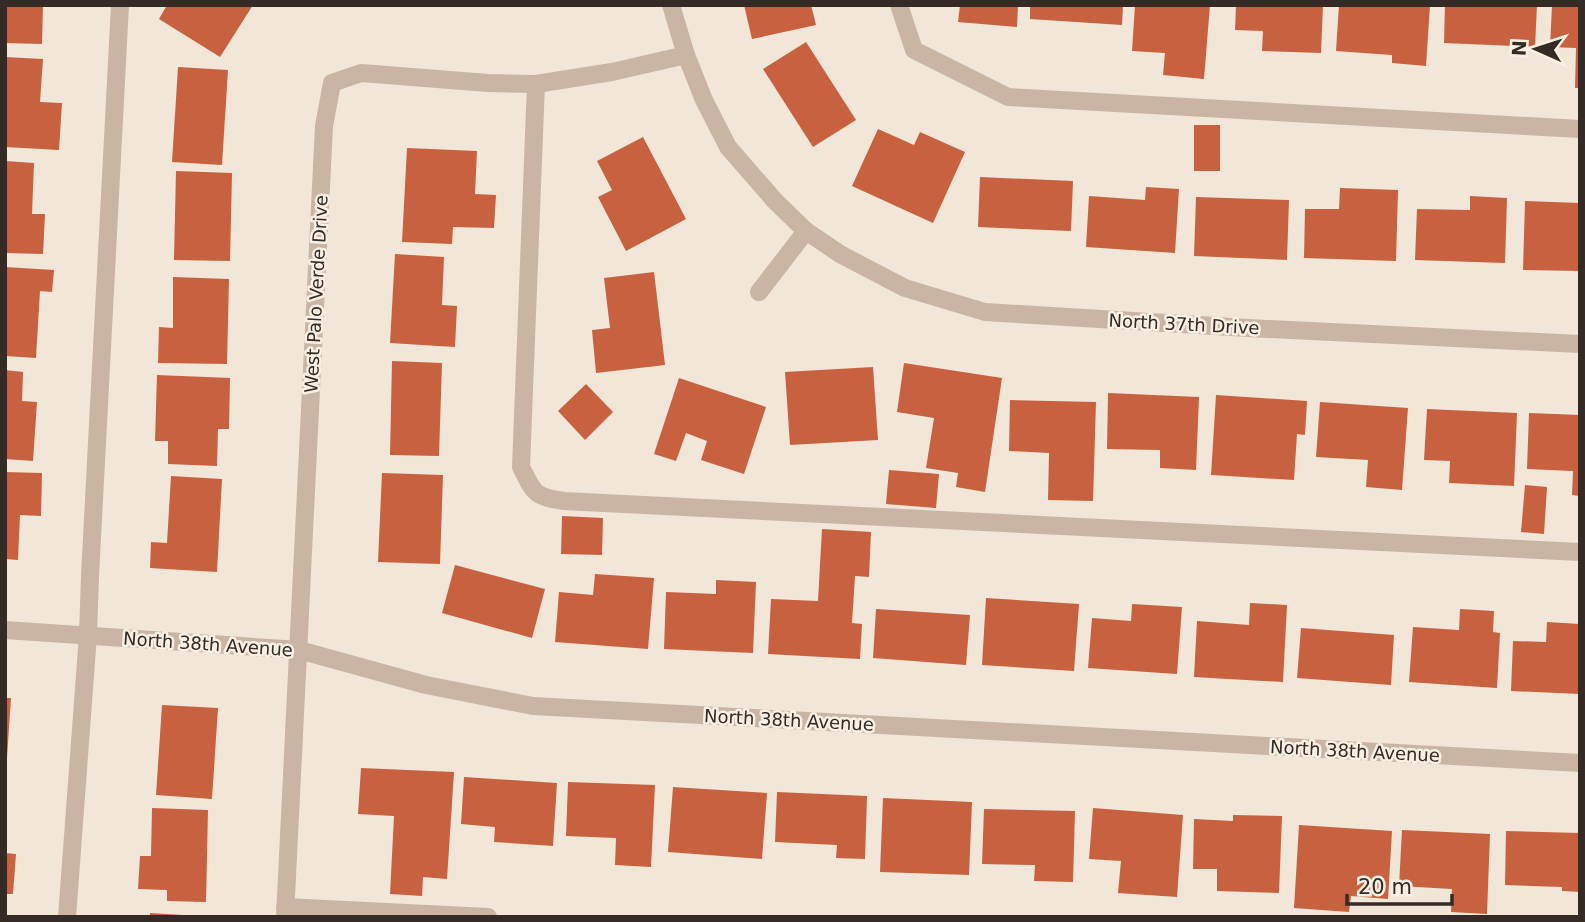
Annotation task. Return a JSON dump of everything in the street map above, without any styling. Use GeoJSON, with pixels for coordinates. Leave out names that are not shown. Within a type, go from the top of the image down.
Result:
{"type":"FeatureCollection","features":[{"type":"Feature","properties":{"kind":"street"},"geometry":{"type":"LineString","coordinates":[[67,917],[88,635],[120,5]]}},
{"type":"Feature","properties":{"kind":"street"},"geometry":{"type":"LineString","coordinates":[[671,5],[686,55]]}},
{"type":"Feature","properties":{"kind":"street"},"geometry":{"type":"LineString","coordinates":[[899,5],[914,50],[1008,97],[1580,129]]}},
{"type":"Feature","properties":{"kind":"street","name":"West Palo Verde Drive"},"geometry":{"type":"LineString","coordinates":[[285,912],[324,126],[332,83],[361,73],[536,84],[612,72],[686,55]]}},
{"type":"Feature","properties":{"kind":"street","name":"North 37th Drive"},"geometry":{"type":"LineString","coordinates":[[686,55],[704,100],[728,148],[775,201],[806,231],[840,254],[905,288],[985,312],[1580,344]]}},
{"type":"Feature","properties":{"kind":"street"},"geometry":{"type":"LineString","coordinates":[[536,84],[521,467],[532,489],[546,499],[1580,552]]}},
{"type":"Feature","properties":{"kind":"street"},"geometry":{"type":"LineString","coordinates":[[759,292],[806,231]]}},
{"type":"Feature","properties":{"kind":"street","name":"North 38th Avenue"},"geometry":{"type":"LineString","coordinates":[[5,630],[299,650],[426,685],[533,706],[1580,763]]}},
{"type":"Feature","properties":{"kind":"street"},"geometry":{"type":"LineString","coordinates":[[285,912],[488,917]]}},
{"type":"Feature","properties":{"kind":"building"},"geometry":{"type":"Polygon","coordinates":[[[5,5],[43,5],[42,44],[5,43],[5,5]]]}},
{"type":"Feature","properties":{"kind":"building"},"geometry":{"type":"Polygon","coordinates":[[[167,5],[253,5],[220,57],[159,19],[167,5]]]}},
{"type":"Feature","properties":{"kind":"building"},"geometry":{"type":"Polygon","coordinates":[[[744,5],[811,5],[816,25],[752,39],[744,5]]]}},
{"type":"Feature","properties":{"kind":"building"},"geometry":{"type":"Polygon","coordinates":[[[960,5],[1018,5],[1017,27],[958,22],[960,5]]]}},
{"type":"Feature","properties":{"kind":"building"},"geometry":{"type":"Polygon","coordinates":[[[1030,5],[1123,5],[1122,25],[1030,19],[1030,5]]]}},
{"type":"Feature","properties":{"kind":"building"},"geometry":{"type":"Polygon","coordinates":[[[1135,5],[1210,5],[1204,79],[1163,75],[1165,53],[1132,51],[1135,5]]]}},
{"type":"Feature","properties":{"kind":"building"},"geometry":{"type":"Polygon","coordinates":[[[1236,5],[1323,5],[1321,53],[1262,51],[1263,31],[1235,30],[1236,5]]]}},
{"type":"Feature","properties":{"kind":"building"},"geometry":{"type":"Polygon","coordinates":[[[1339,5],[1430,5],[1426,66],[1392,63],[1392,55],[1336,51],[1339,5]]]}},
{"type":"Feature","properties":{"kind":"building"},"geometry":{"type":"Polygon","coordinates":[[[1445,5],[1537,5],[1535,47],[1444,43],[1445,5]]]}},
{"type":"Feature","properties":{"kind":"building"},"geometry":{"type":"Polygon","coordinates":[[[1552,5],[1580,5],[1580,88],[1575,88],[1576,48],[1550,47],[1552,5]]]}},
{"type":"Feature","properties":{"kind":"building"},"geometry":{"type":"Polygon","coordinates":[[[806,42],[856,120],[813,147],[763,69],[806,42]]]}},
{"type":"Feature","properties":{"kind":"building"},"geometry":{"type":"Polygon","coordinates":[[[5,57],[43,59],[40,102],[62,103],[59,150],[5,147],[5,57]]]}},
{"type":"Feature","properties":{"kind":"building"},"geometry":{"type":"Polygon","coordinates":[[[178,67],[228,70],[222,165],[172,162],[178,67]]]}},
{"type":"Feature","properties":{"kind":"building"},"geometry":{"type":"Polygon","coordinates":[[[1194,125],[1220,125],[1220,171],[1194,171],[1194,125]]]}},
{"type":"Feature","properties":{"kind":"building"},"geometry":{"type":"Polygon","coordinates":[[[878,129],[914,145],[920,132],[965,152],[933,223],[852,186],[878,129]]]}},
{"type":"Feature","properties":{"kind":"building"},"geometry":{"type":"Polygon","coordinates":[[[643,137],[686,219],[626,251],[598,197],[612,190],[597,161],[643,137]]]}},
{"type":"Feature","properties":{"kind":"building"},"geometry":{"type":"Polygon","coordinates":[[[407,148],[477,151],[475,194],[496,195],[494,228],[453,227],[452,244],[402,242],[407,148]]]}},
{"type":"Feature","properties":{"kind":"building"},"geometry":{"type":"Polygon","coordinates":[[[5,161],[34,163],[32,214],[45,214],[43,254],[5,253],[5,161]]]}},
{"type":"Feature","properties":{"kind":"building"},"geometry":{"type":"Polygon","coordinates":[[[176,171],[232,173],[230,261],[174,260],[176,171]]]}},
{"type":"Feature","properties":{"kind":"building"},"geometry":{"type":"Polygon","coordinates":[[[980,177],[1073,181],[1071,231],[978,227],[980,177]]]}},
{"type":"Feature","properties":{"kind":"building"},"geometry":{"type":"Polygon","coordinates":[[[1146,187],[1179,189],[1175,253],[1086,247],[1089,196],[1145,200],[1146,187]]]}},
{"type":"Feature","properties":{"kind":"building"},"geometry":{"type":"Polygon","coordinates":[[[1340,188],[1398,190],[1396,261],[1304,258],[1305,209],[1339,209],[1340,188]]]}},
{"type":"Feature","properties":{"kind":"building"},"geometry":{"type":"Polygon","coordinates":[[[1470,196],[1507,198],[1505,263],[1415,260],[1417,209],[1470,210],[1470,196]]]}},
{"type":"Feature","properties":{"kind":"building"},"geometry":{"type":"Polygon","coordinates":[[[1196,197],[1289,200],[1287,260],[1194,256],[1196,197]]]}},
{"type":"Feature","properties":{"kind":"building"},"geometry":{"type":"Polygon","coordinates":[[[1525,201],[1580,203],[1580,271],[1523,270],[1525,201]]]}},
{"type":"Feature","properties":{"kind":"building"},"geometry":{"type":"Polygon","coordinates":[[[395,254],[444,257],[442,305],[457,306],[455,347],[390,343],[395,254]]]}},
{"type":"Feature","properties":{"kind":"building"},"geometry":{"type":"Polygon","coordinates":[[[5,267],[54,270],[52,292],[40,291],[36,358],[5,356],[5,267]]]}},
{"type":"Feature","properties":{"kind":"building"},"geometry":{"type":"Polygon","coordinates":[[[654,272],[665,365],[596,373],[592,330],[610,328],[604,278],[654,272]]]}},
{"type":"Feature","properties":{"kind":"building"},"geometry":{"type":"Polygon","coordinates":[[[173,277],[229,279],[227,364],[158,363],[159,327],[173,328],[173,277]]]}},
{"type":"Feature","properties":{"kind":"building"},"geometry":{"type":"Polygon","coordinates":[[[392,361],[442,363],[439,456],[390,455],[392,361]]]}},
{"type":"Feature","properties":{"kind":"building"},"geometry":{"type":"Polygon","coordinates":[[[904,363],[1002,378],[985,492],[956,487],[958,473],[926,468],[934,418],[897,412],[904,363]]]}},
{"type":"Feature","properties":{"kind":"building"},"geometry":{"type":"Polygon","coordinates":[[[873,367],[878,440],[790,445],[785,372],[873,367]]]}},
{"type":"Feature","properties":{"kind":"building"},"geometry":{"type":"Polygon","coordinates":[[[5,370],[23,372],[22,401],[37,402],[33,461],[5,459],[5,370]]]}},
{"type":"Feature","properties":{"kind":"building"},"geometry":{"type":"Polygon","coordinates":[[[157,375],[230,378],[229,429],[218,429],[217,466],[168,464],[168,441],[155,441],[157,375]]]}},
{"type":"Feature","properties":{"kind":"building"},"geometry":{"type":"Polygon","coordinates":[[[679,378],[766,407],[744,474],[701,460],[707,441],[686,433],[676,461],[654,454],[679,378]]]}},
{"type":"Feature","properties":{"kind":"building"},"geometry":{"type":"Polygon","coordinates":[[[586,384],[613,412],[585,440],[558,411],[586,384]]]}},
{"type":"Feature","properties":{"kind":"building"},"geometry":{"type":"Polygon","coordinates":[[[1108,393],[1199,397],[1196,470],[1160,468],[1160,450],[1107,449],[1108,393]]]}},
{"type":"Feature","properties":{"kind":"building"},"geometry":{"type":"Polygon","coordinates":[[[1216,395],[1307,401],[1305,435],[1297,434],[1294,480],[1211,475],[1216,395]]]}},
{"type":"Feature","properties":{"kind":"building"},"geometry":{"type":"Polygon","coordinates":[[[1010,400],[1096,402],[1093,501],[1048,500],[1049,453],[1009,451],[1010,400]]]}},
{"type":"Feature","properties":{"kind":"building"},"geometry":{"type":"Polygon","coordinates":[[[1320,402],[1408,408],[1402,490],[1366,487],[1368,460],[1316,457],[1320,402]]]}},
{"type":"Feature","properties":{"kind":"building"},"geometry":{"type":"Polygon","coordinates":[[[1427,409],[1517,413],[1514,486],[1449,483],[1450,461],[1424,460],[1427,409]]]}},
{"type":"Feature","properties":{"kind":"building"},"geometry":{"type":"Polygon","coordinates":[[[1529,413],[1580,415],[1580,496],[1572,495],[1573,471],[1527,469],[1529,413]]]}},
{"type":"Feature","properties":{"kind":"building"},"geometry":{"type":"Polygon","coordinates":[[[889,470],[939,474],[936,508],[886,504],[889,470]]]}},
{"type":"Feature","properties":{"kind":"building"},"geometry":{"type":"Polygon","coordinates":[[[5,472],[42,473],[41,516],[20,515],[18,560],[5,559],[5,472]]]}},
{"type":"Feature","properties":{"kind":"building"},"geometry":{"type":"Polygon","coordinates":[[[382,473],[443,475],[440,564],[378,562],[382,473]]]}},
{"type":"Feature","properties":{"kind":"building"},"geometry":{"type":"Polygon","coordinates":[[[171,476],[222,479],[217,572],[150,568],[151,542],[167,543],[171,476]]]}},
{"type":"Feature","properties":{"kind":"building"},"geometry":{"type":"Polygon","coordinates":[[[1525,485],[1547,487],[1544,534],[1521,532],[1525,485]]]}},
{"type":"Feature","properties":{"kind":"building"},"geometry":{"type":"Polygon","coordinates":[[[562,516],[603,518],[602,555],[561,554],[562,516]]]}},
{"type":"Feature","properties":{"kind":"building"},"geometry":{"type":"Polygon","coordinates":[[[822,529],[871,532],[869,577],[855,576],[852,623],[862,624],[860,659],[768,654],[771,599],[818,601],[822,529]]]}},
{"type":"Feature","properties":{"kind":"building"},"geometry":{"type":"Polygon","coordinates":[[[455,565],[545,589],[532,638],[442,613],[455,565]]]}},
{"type":"Feature","properties":{"kind":"building"},"geometry":{"type":"Polygon","coordinates":[[[595,574],[654,578],[648,649],[555,642],[559,592],[593,595],[595,574]]]}},
{"type":"Feature","properties":{"kind":"building"},"geometry":{"type":"Polygon","coordinates":[[[716,580],[756,582],[753,653],[664,649],[666,592],[716,594],[716,580]]]}},
{"type":"Feature","properties":{"kind":"building"},"geometry":{"type":"Polygon","coordinates":[[[986,598],[1079,604],[1074,671],[982,665],[986,598]]]}},
{"type":"Feature","properties":{"kind":"building"},"geometry":{"type":"Polygon","coordinates":[[[1250,603],[1287,605],[1283,682],[1194,677],[1197,621],[1249,625],[1250,603]]]}},
{"type":"Feature","properties":{"kind":"building"},"geometry":{"type":"Polygon","coordinates":[[[1132,604],[1182,607],[1177,674],[1088,668],[1092,618],[1131,621],[1132,604]]]}},
{"type":"Feature","properties":{"kind":"building"},"geometry":{"type":"Polygon","coordinates":[[[876,609],[970,615],[966,665],[873,658],[876,609]]]}},
{"type":"Feature","properties":{"kind":"building"},"geometry":{"type":"Polygon","coordinates":[[[1460,609],[1494,611],[1493,632],[1500,633],[1497,688],[1409,682],[1413,627],[1459,630],[1460,609]]]}},
{"type":"Feature","properties":{"kind":"building"},"geometry":{"type":"Polygon","coordinates":[[[1547,622],[1580,624],[1580,694],[1511,691],[1513,641],[1546,642],[1547,622]]]}},
{"type":"Feature","properties":{"kind":"building"},"geometry":{"type":"Polygon","coordinates":[[[1301,628],[1394,635],[1391,685],[1297,678],[1301,628]]]}},
{"type":"Feature","properties":{"kind":"building"},"geometry":{"type":"Polygon","coordinates":[[[5,698],[11,698],[7,758],[5,758],[5,698]]]}},
{"type":"Feature","properties":{"kind":"building"},"geometry":{"type":"Polygon","coordinates":[[[162,705],[218,708],[212,799],[156,795],[162,705]]]}},
{"type":"Feature","properties":{"kind":"building"},"geometry":{"type":"Polygon","coordinates":[[[361,768],[454,772],[447,879],[423,877],[422,896],[390,894],[394,816],[358,814],[361,768]]]}},
{"type":"Feature","properties":{"kind":"building"},"geometry":{"type":"Polygon","coordinates":[[[464,777],[557,783],[553,846],[494,842],[495,827],[461,824],[464,777]]]}},
{"type":"Feature","properties":{"kind":"building"},"geometry":{"type":"Polygon","coordinates":[[[568,782],[655,785],[651,867],[615,865],[616,838],[566,836],[568,782]]]}},
{"type":"Feature","properties":{"kind":"building"},"geometry":{"type":"Polygon","coordinates":[[[673,787],[767,793],[762,859],[668,852],[673,787]]]}},
{"type":"Feature","properties":{"kind":"building"},"geometry":{"type":"Polygon","coordinates":[[[777,792],[867,796],[865,859],[836,858],[837,845],[775,842],[777,792]]]}},
{"type":"Feature","properties":{"kind":"building"},"geometry":{"type":"Polygon","coordinates":[[[883,798],[972,802],[969,875],[880,872],[883,798]]]}},
{"type":"Feature","properties":{"kind":"building"},"geometry":{"type":"Polygon","coordinates":[[[152,808],[208,810],[206,902],[167,901],[167,890],[138,889],[140,856],[151,856],[152,808]]]}},
{"type":"Feature","properties":{"kind":"building"},"geometry":{"type":"Polygon","coordinates":[[[1093,808],[1183,815],[1177,897],[1118,893],[1121,861],[1089,859],[1093,808]]]}},
{"type":"Feature","properties":{"kind":"building"},"geometry":{"type":"Polygon","coordinates":[[[984,809],[1075,811],[1073,882],[1034,881],[1035,865],[982,864],[984,809]]]}},
{"type":"Feature","properties":{"kind":"building"},"geometry":{"type":"Polygon","coordinates":[[[1233,815],[1282,816],[1279,893],[1217,891],[1217,869],[1193,869],[1194,819],[1233,821],[1233,815]]]}},
{"type":"Feature","properties":{"kind":"building"},"geometry":{"type":"Polygon","coordinates":[[[1299,825],[1392,831],[1388,899],[1351,896],[1349,912],[1294,908],[1299,825]]]}},
{"type":"Feature","properties":{"kind":"building"},"geometry":{"type":"Polygon","coordinates":[[[1402,830],[1490,834],[1487,914],[1451,912],[1452,889],[1399,886],[1402,830]]]}},
{"type":"Feature","properties":{"kind":"building"},"geometry":{"type":"Polygon","coordinates":[[[1506,831],[1580,833],[1580,892],[1562,891],[1562,887],[1505,885],[1506,831]]]}},
{"type":"Feature","properties":{"kind":"building"},"geometry":{"type":"Polygon","coordinates":[[[5,853],[16,854],[13,894],[5,894],[5,853]]]}},
{"type":"Feature","properties":{"kind":"building"},"geometry":{"type":"Polygon","coordinates":[[[150,913],[183,915],[150,917],[150,913]]]}}]}
